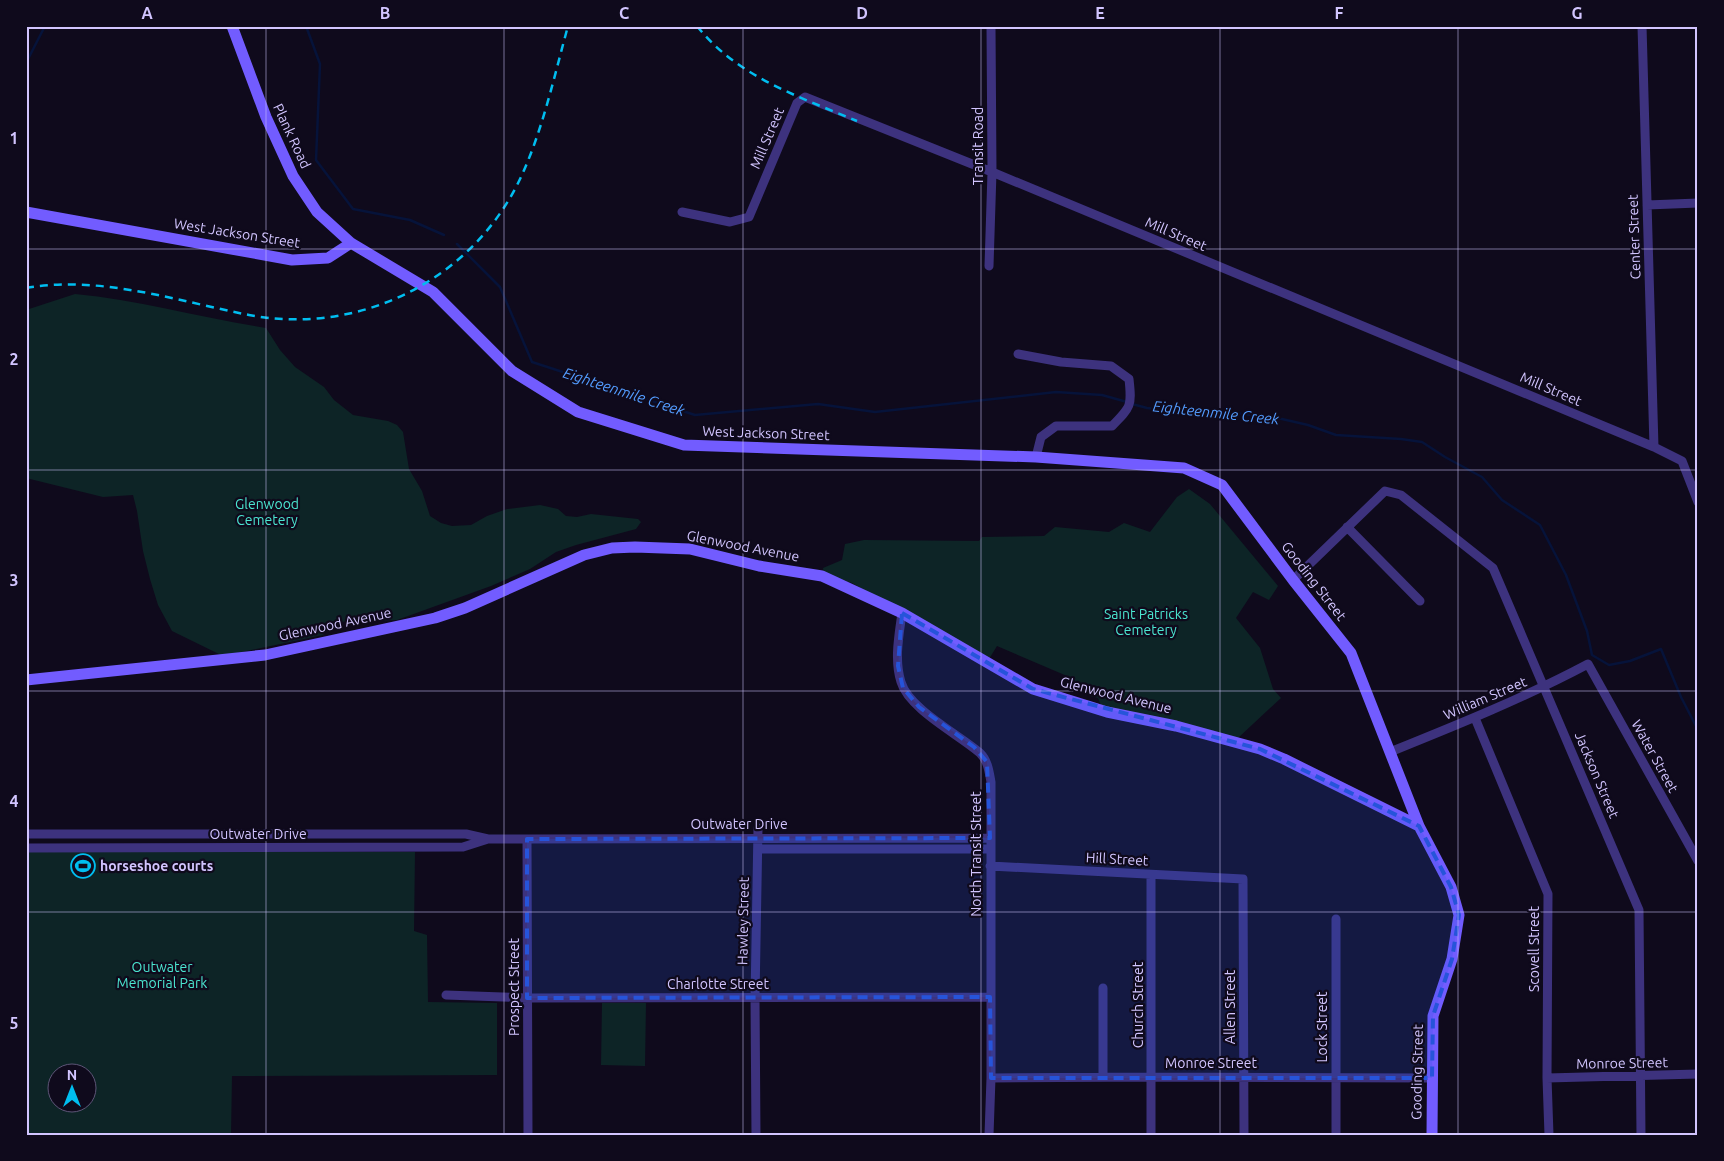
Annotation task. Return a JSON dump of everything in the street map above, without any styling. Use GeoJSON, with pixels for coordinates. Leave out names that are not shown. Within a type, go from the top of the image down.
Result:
{"type":"FeatureCollection","features":[{"type":"Feature","properties":{"kind":"street","name":"Plank Road"},"geometry":{"type":"LineString","coordinates":[[232,26],[266,117],[293,176],[318,212],[351,243]]}},
{"type":"Feature","properties":{"kind":"street","name":"Transit Road"},"geometry":{"type":"LineString","coordinates":[[989,266],[992,172],[991,26]]}},
{"type":"Feature","properties":{"kind":"street","name":"Center Street"},"geometry":{"type":"LineString","coordinates":[[1642,26],[1654,447]]}},
{"type":"Feature","properties":{"kind":"street","name":"Mill Street"},"geometry":{"type":"LineString","coordinates":[[682,212],[730,222],[749,217],[797,103],[805,97],[992,172],[1654,447],[1682,461],[1698,502]]}},
{"type":"Feature","properties":{"kind":"street"},"geometry":{"type":"LineString","coordinates":[[1647,205],[1698,203]]}},
{"type":"Feature","properties":{"kind":"street","name":"West Jackson Street"},"geometry":{"type":"LineString","coordinates":[[26,212],[292,260],[328,258],[351,243],[433,292],[512,371],[578,412],[684,446],[1036,457]]}},
{"type":"Feature","properties":{"kind":"street"},"geometry":{"type":"LineString","coordinates":[[1018,354],[1061,362],[1111,366],[1129,379],[1131,400],[1128,410],[1112,426],[1056,426],[1040,437],[1036,457]]}},
{"type":"Feature","properties":{"kind":"street","name":"Gooding Street"},"geometry":{"type":"LineString","coordinates":[[1036,457],[1184,468],[1222,485],[1293,580],[1352,653],[1419,826],[1451,887],[1460,915],[1452,959],[1433,1016],[1432,1135]]}},
{"type":"Feature","properties":{"kind":"street","name":"Jackson Street"},"geometry":{"type":"LineString","coordinates":[[1347,527],[1385,491],[1401,495],[1493,568],[1640,910],[1641,1135]]}},
{"type":"Feature","properties":{"kind":"street"},"geometry":{"type":"LineString","coordinates":[[1293,580],[1347,527],[1420,601]]}},
{"type":"Feature","properties":{"kind":"street","name":"Glenwood Avenue"},"geometry":{"type":"LineString","coordinates":[[26,680],[265,654],[425,620],[465,608],[584,556],[612,548],[690,549],[759,570],[822,576],[902,613],[1033,689],[1107,712],[1176,726],[1260,749],[1419,826]]}},
{"type":"Feature","properties":{"kind":"street","name":"North Transit Street"},"geometry":{"type":"LineString","coordinates":[[902,613],[898,666],[903,688],[919,707],[974,747],[987,762],[990,782],[991,1078],[989,1135]]}},
{"type":"Feature","properties":{"kind":"street","name":"William Street"},"geometry":{"type":"LineString","coordinates":[[1390,752],[1475,718],[1545,687],[1588,664]]}},
{"type":"Feature","properties":{"kind":"street","name":"Water Street"},"geometry":{"type":"LineString","coordinates":[[1588,664],[1698,861]]}},
{"type":"Feature","properties":{"kind":"street","name":"Scovell Street"},"geometry":{"type":"LineString","coordinates":[[1475,718],[1548,894],[1547,1078],[1549,1135]]}},
{"type":"Feature","properties":{"kind":"street","name":"Hawley Street"},"geometry":{"type":"LineString","coordinates":[[756,1135],[755,998],[758,828]]}},
{"type":"Feature","properties":{"kind":"street","name":"Outwater Drive"},"geometry":{"type":"LineString","coordinates":[[26,834],[466,834],[488,839],[990,838]]}},
{"type":"Feature","properties":{"kind":"street","name":"Outwater Drive"},"geometry":{"type":"LineString","coordinates":[[26,848],[463,847],[488,839]]}},
{"type":"Feature","properties":{"kind":"street","name":"Prospect Street"},"geometry":{"type":"LineString","coordinates":[[526,839],[528,1135]]}},
{"type":"Feature","properties":{"kind":"street","name":"Outwater Drive"},"geometry":{"type":"LineString","coordinates":[[759,849],[990,848]]}},
{"type":"Feature","properties":{"kind":"street","name":"Hill Street"},"geometry":{"type":"LineString","coordinates":[[990,866],[1243,879]]}},
{"type":"Feature","properties":{"kind":"street","name":"Church Street"},"geometry":{"type":"LineString","coordinates":[[1151,875],[1151,1135]]}},
{"type":"Feature","properties":{"kind":"street","name":"Allen Street"},"geometry":{"type":"LineString","coordinates":[[1243,879],[1244,1135]]}},
{"type":"Feature","properties":{"kind":"street","name":"Lock Street"},"geometry":{"type":"LineString","coordinates":[[1336,919],[1336,1135]]}},
{"type":"Feature","properties":{"kind":"street"},"geometry":{"type":"LineString","coordinates":[[1104,988],[1104,1077]]}},
{"type":"Feature","properties":{"kind":"street","name":"Charlotte Street"},"geometry":{"type":"LineString","coordinates":[[446,996],[527,998],[990,997]]}},
{"type":"Feature","properties":{"kind":"street","name":"Monroe Street"},"geometry":{"type":"LineString","coordinates":[[1547,1078],[1698,1074]]}},
{"type":"Feature","properties":{"kind":"street","name":"Monroe Street"},"geometry":{"type":"LineString","coordinates":[[991,1078],[1152,1076],[1432,1078]]}},
{"type":"Feature","properties":{"kind":"street"},"geometry":{"type":"LineString","coordinates":[[982,1135],[989,1135]]}},
{"type":"Feature","properties":{"kind":"highlighted area"},"geometry":{"type":"Polygon","coordinates":[[[902,613],[1033,689],[1260,749],[1419,826],[1451,887],[1459,915],[1452,959],[1433,1016],[1432,1078],[991,1078],[990,997],[527,998],[527,839],[990,838],[987,762],[974,747],[919,707],[903,688],[898,666],[902,613]]]}},
{"type":"Feature","properties":{"kind":"green space","name":"Glenwood Cemetery"},"geometry":{"type":"Polygon","coordinates":[[[75,294],[123,300],[266,328],[280,350],[295,367],[324,387],[334,400],[353,415],[388,421],[397,425],[403,432],[409,469],[422,491],[430,516],[441,523],[452,526],[471,525],[487,516],[507,509],[540,505],[558,509],[566,516],[577,517],[591,514],[638,519],[641,522],[636,529],[556,552],[530,569],[491,586],[397,620],[333,622],[323,635],[223,656],[172,631],[158,605],[150,579],[133,495],[103,497],[26,478],[26,310],[75,294]]]}},
{"type":"Feature","properties":{"kind":"green space","name":"Saint Patricks Cemetery"},"geometry":{"type":"Polygon","coordinates":[[[1189,489],[1210,504],[1278,586],[1269,600],[1253,592],[1236,618],[1260,648],[1273,689],[1281,698],[1238,738],[1101,706],[1098,698],[1090,696],[1067,676],[997,646],[989,659],[852,583],[824,574],[823,568],[842,560],[845,544],[864,540],[979,541],[982,537],[1044,536],[1055,527],[1109,532],[1124,523],[1150,532],[1177,497],[1189,489]]]}},
{"type":"Feature","properties":{"kind":"green space","name":"Outwater Memorial Park"},"geometry":{"type":"Polygon","coordinates":[[[26,852],[415,852],[414,931],[427,935],[428,1002],[497,1003],[497,1075],[232,1076],[231,1135],[26,1135],[26,852]]]}},
{"type":"Feature","properties":{"kind":"green space"},"geometry":{"type":"Polygon","coordinates":[[[602,1003],[646,1003],[645,1066],[601,1065],[602,1003]]]}},
{"type":"Feature","properties":{"kind":"waterway"},"geometry":{"type":"LineString","coordinates":[[26,63],[45,26]]}},
{"type":"Feature","properties":{"kind":"waterway","name":"Eighteenmile Creek"},"geometry":{"type":"LineString","coordinates":[[306,26],[320,64],[316,160],[353,209],[410,220],[444,235]]}},
{"type":"Feature","properties":{"kind":"waterway","name":"Eighteenmile Creek"},"geometry":{"type":"LineString","coordinates":[[457,244],[500,287],[532,362],[695,415],[818,404],[875,412],[1056,392],[1102,395],[1127,402]]}},
{"type":"Feature","properties":{"kind":"waterway","name":"Eighteenmile Creek"},"geometry":{"type":"LineString","coordinates":[[1132,404],[1165,410],[1220,411],[1282,419],[1308,425],[1336,435],[1422,442],[1482,477],[1502,500],[1540,525],[1566,575],[1587,631],[1592,655],[1609,665],[1630,661],[1661,649],[1681,697],[1698,730]]}},
{"type":"Feature","properties":{"kind":"railway"},"geometry":{"type":"LineString","coordinates":[[26,288],[54,285],[111,287],[139,291],[249,315],[291,319],[332,317],[371,308],[409,292],[443,271],[474,245],[500,213],[521,177],[536,140],[568,26]]}},
{"type":"Feature","properties":{"kind":"railway"},"geometry":{"type":"LineString","coordinates":[[697,26],[713,44],[750,72],[792,94],[857,121]]}},
{"type":"Feature","properties":{"kind":"place","name":"horseshoe courts"},"geometry":{"type":"Point","coordinates":[83,866]}}]}
